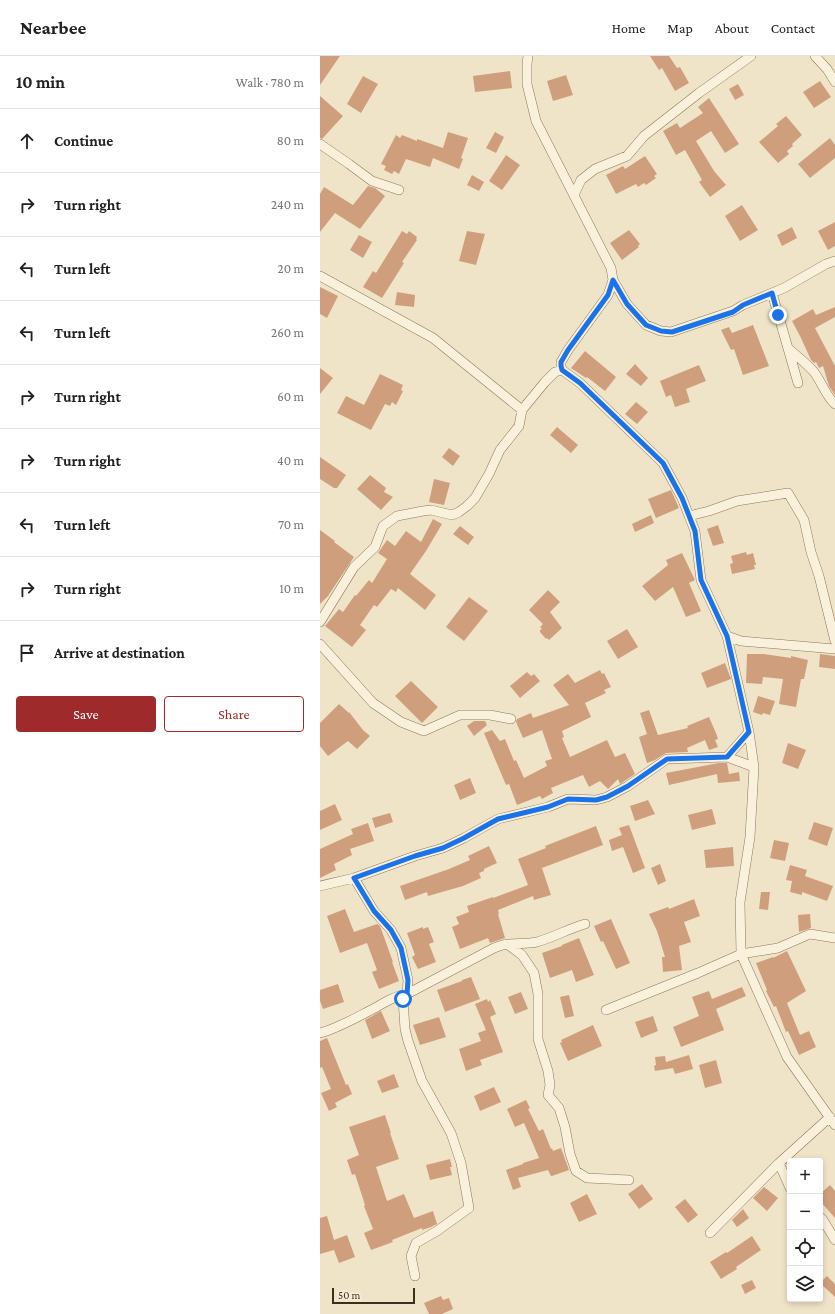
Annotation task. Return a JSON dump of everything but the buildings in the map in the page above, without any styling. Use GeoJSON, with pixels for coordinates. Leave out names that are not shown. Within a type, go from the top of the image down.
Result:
{"type":"FeatureCollection","features":[{"type":"Feature","properties":{"kind":"street"},"geometry":{"type":"LineString","coordinates":[[528,56],[527,84],[536,121],[611,268],[613,280],[627,304],[646,325],[661,331],[672,332],[733,312],[743,305],[790,285],[826,264],[835,261]]}},
{"type":"Feature","properties":{"kind":"street"},"geometry":{"type":"LineString","coordinates":[[574,195],[581,180],[595,169],[627,156],[644,136],[699,93],[751,56]]}},
{"type":"Feature","properties":{"kind":"street"},"geometry":{"type":"LineString","coordinates":[[815,56],[827,69],[835,82]]}},
{"type":"Feature","properties":{"kind":"street"},"geometry":{"type":"LineString","coordinates":[[320,144],[372,181],[398,190]]}},
{"type":"Feature","properties":{"kind":"street"},"geometry":{"type":"LineString","coordinates":[[320,276],[433,338],[522,410]]}},
{"type":"Feature","properties":{"kind":"street"},"geometry":{"type":"LineString","coordinates":[[613,280],[608,295],[564,356],[561,362],[562,370],[580,383],[663,463],[682,498],[695,531],[701,580],[727,636],[749,732],[754,767],[750,837],[740,902],[741,954],[787,1058],[832,1121],[778,1163],[710,1233]]}},
{"type":"Feature","properties":{"kind":"street"},"geometry":{"type":"LineString","coordinates":[[772,293],[790,350],[798,384]]}},
{"type":"Feature","properties":{"kind":"street"},"geometry":{"type":"LineString","coordinates":[[790,350],[813,371],[832,402],[835,404]]}},
{"type":"Feature","properties":{"kind":"street"},"geometry":{"type":"LineString","coordinates":[[320,622],[354,567],[375,547],[383,526],[396,516],[423,511],[431,510],[452,515],[459,512],[475,498],[489,474],[500,450],[519,426],[522,410],[555,372],[562,370]]}},
{"type":"Feature","properties":{"kind":"street"},"geometry":{"type":"LineString","coordinates":[[689,516],[737,501],[788,493],[804,520],[835,641]]}},
{"type":"Feature","properties":{"kind":"street"},"geometry":{"type":"LineString","coordinates":[[727,636],[741,641],[835,649]]}},
{"type":"Feature","properties":{"kind":"street"},"geometry":{"type":"LineString","coordinates":[[320,644],[373,703],[401,722],[424,731],[460,716],[490,715],[511,719]]}},
{"type":"Feature","properties":{"kind":"street"},"geometry":{"type":"LineString","coordinates":[[727,757],[749,732]]}},
{"type":"Feature","properties":{"kind":"street"},"geometry":{"type":"LineString","coordinates":[[320,886],[354,878],[415,856],[443,848],[498,819],[548,807],[568,799],[596,800],[607,797],[628,786],[667,759],[727,757],[754,767]]}},
{"type":"Feature","properties":{"kind":"street"},"geometry":{"type":"LineString","coordinates":[[354,878],[374,911],[391,930],[401,948],[408,980],[407,994],[403,999],[405,1029],[408,1041],[422,1081],[451,1133],[461,1163],[469,1208],[437,1231],[416,1243],[411,1256],[415,1276]]}},
{"type":"Feature","properties":{"kind":"street"},"geometry":{"type":"LineString","coordinates":[[320,1033],[328,1031],[398,996],[407,994],[486,952],[507,944],[528,944],[538,942],[585,924]]}},
{"type":"Feature","properties":{"kind":"street"},"geometry":{"type":"LineString","coordinates":[[606,1010],[741,954],[778,948],[810,934],[835,938]]}},
{"type":"Feature","properties":{"kind":"street"},"geometry":{"type":"LineString","coordinates":[[507,944],[522,955],[534,973],[538,994],[538,1039],[548,1071],[550,1085],[548,1094],[559,1108],[576,1172],[587,1178],[629,1180]]}},
{"type":"Feature","properties":{"kind":"street"},"geometry":{"type":"LineString","coordinates":[[778,1163],[787,1182]]}},
{"type":"Feature","properties":{"kind":"street"},"geometry":{"type":"LineString","coordinates":[[823,1220],[835,1240]]}},
{"type":"Feature","properties":{"kind":"route"},"geometry":{"type":"LineString","coordinates":[[403,999],[407,994],[408,980],[401,948],[391,930],[374,911],[354,878],[415,856],[443,848],[498,819],[539,810],[568,799],[596,800],[607,797],[628,786],[667,759],[727,757],[749,732],[727,636],[701,580],[695,531],[682,498],[663,463],[580,383],[562,370],[561,362],[608,295],[613,280],[627,304],[646,325],[661,331],[672,332],[733,312],[743,305],[772,293],[778,315]]}}]}
